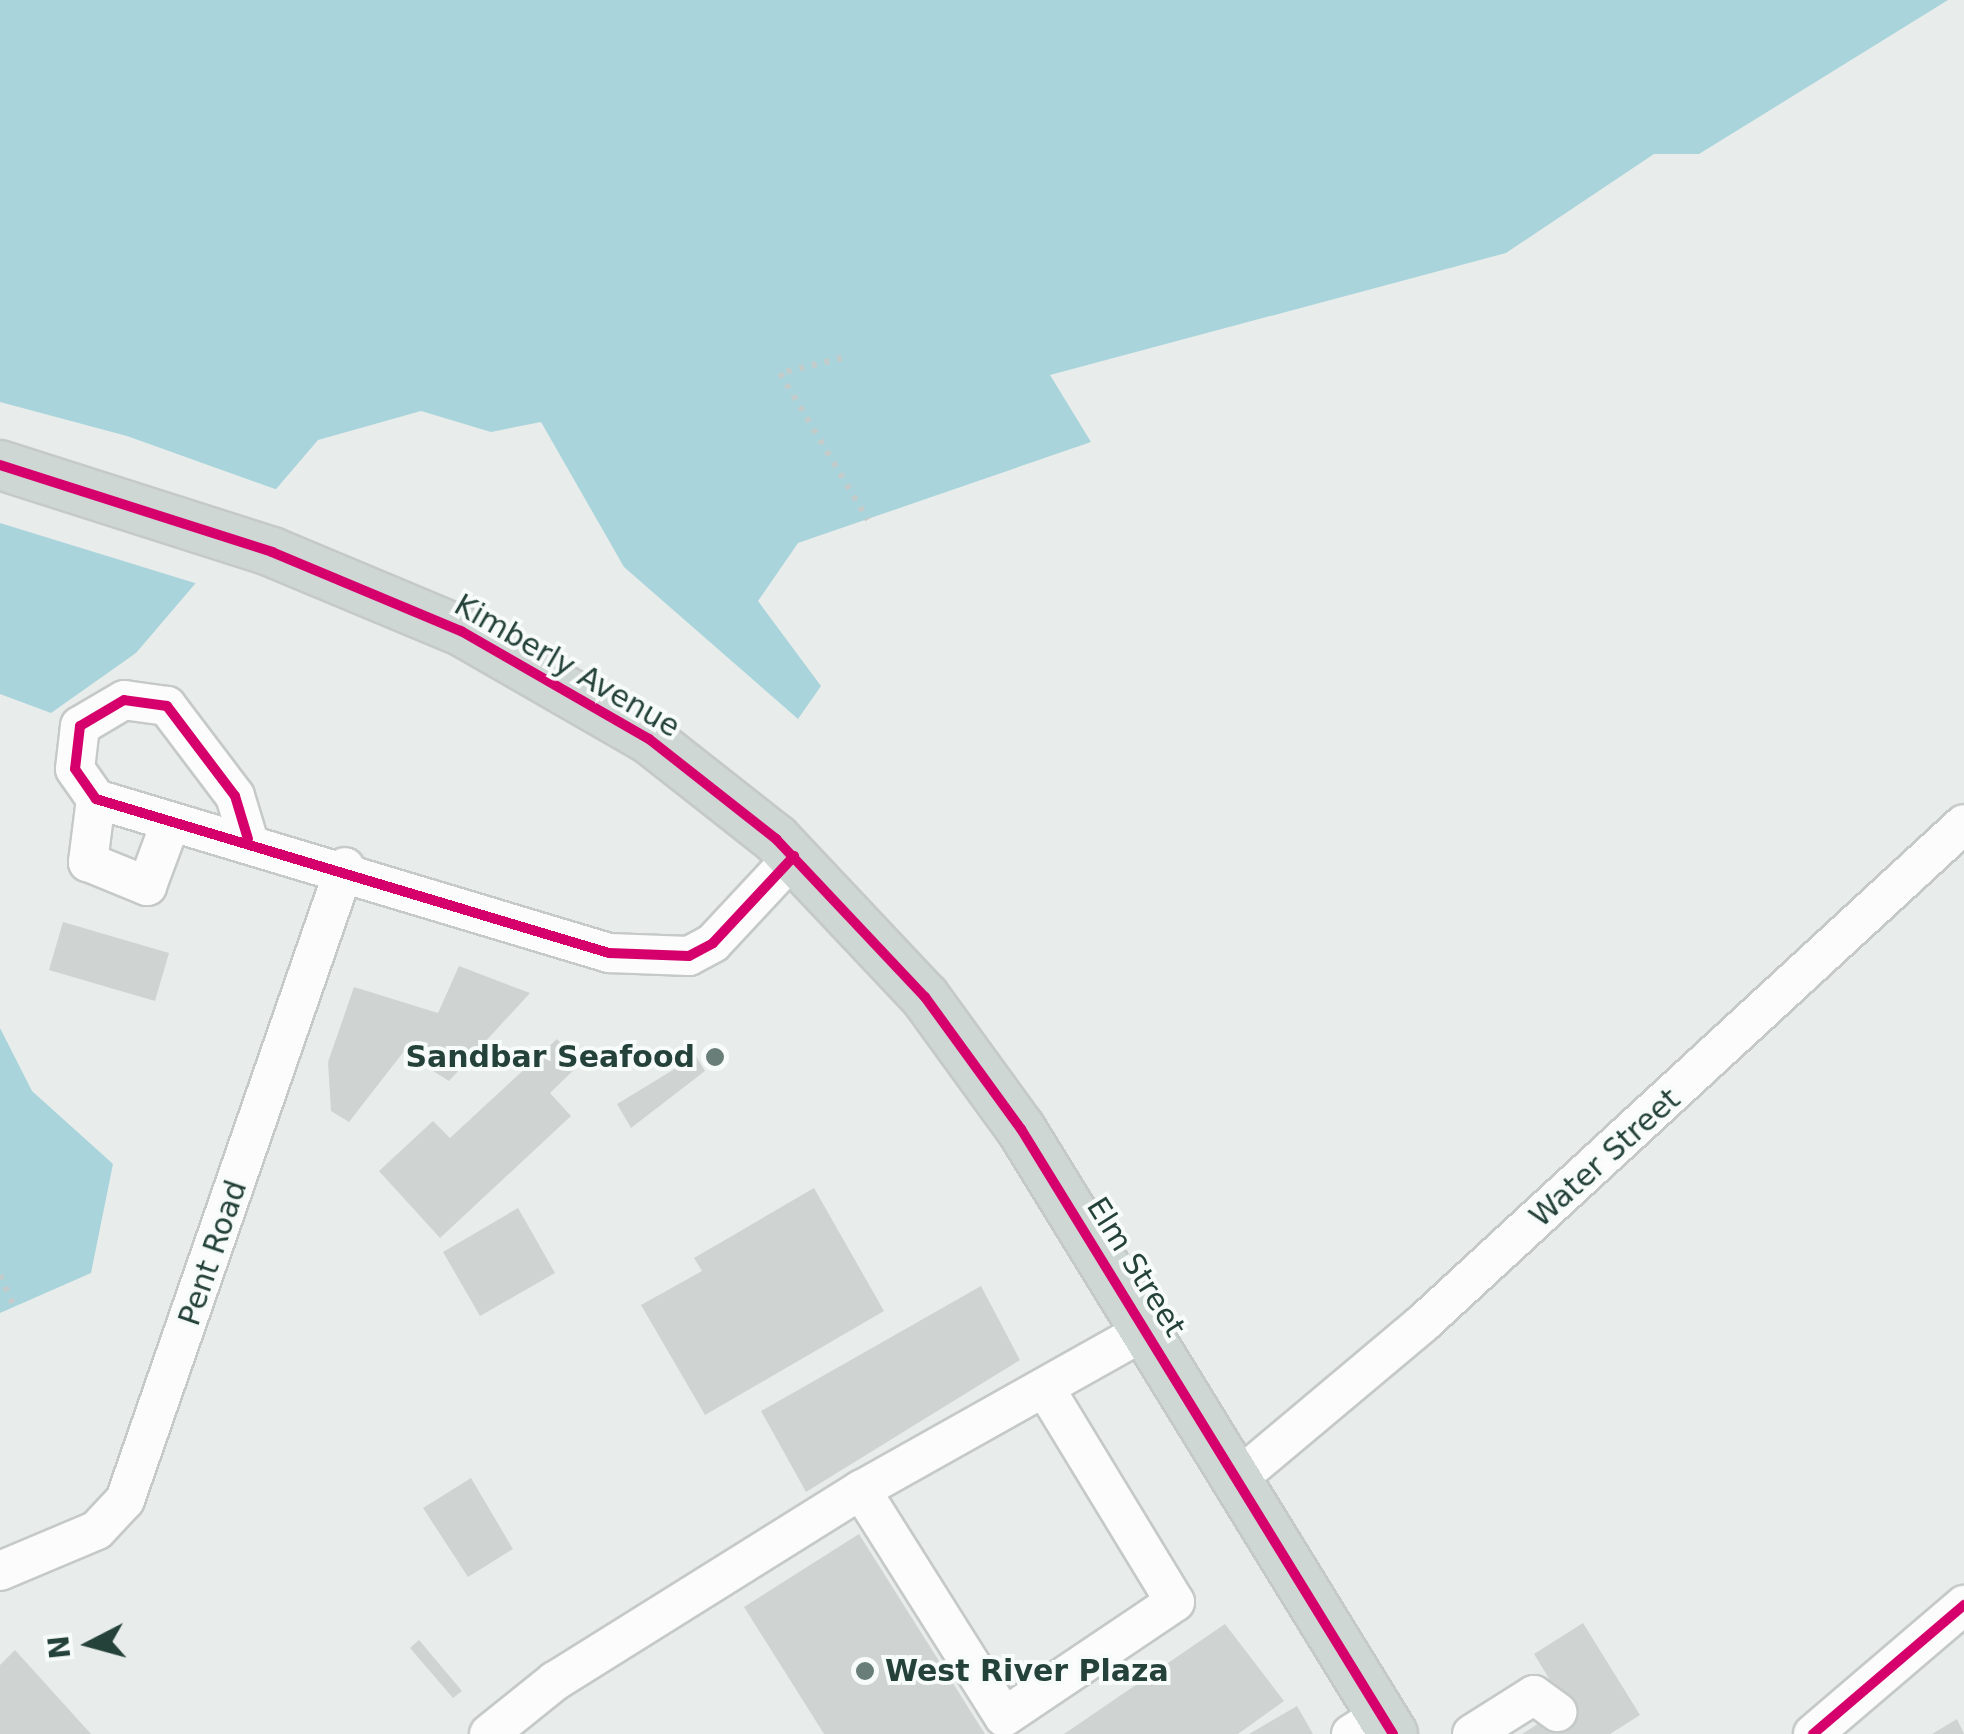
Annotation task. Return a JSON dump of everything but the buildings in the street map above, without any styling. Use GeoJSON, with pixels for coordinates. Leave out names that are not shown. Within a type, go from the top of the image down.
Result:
{"type":"FeatureCollection","features":[{"type":"Feature","properties":{"kind":"main road","name":"Kimberly Avenue"},"geometry":{"type":"LineString","coordinates":[[0,466],[305,564],[461,631],[586,700],[706,780],[794,856]]}},
{"type":"Feature","properties":{"kind":"main road","name":"Elm Street"},"geometry":{"type":"LineString","coordinates":[[794,856],[966,1052],[1146,1330],[1236,1480],[1375,1728]]}},
{"type":"Feature","properties":{"kind":"street"},"geometry":{"type":"LineString","coordinates":[[248,839],[236,796],[173,712],[150,698],[110,704],[80,726],[75,769],[96,799],[169,828],[248,839],[653,961],[712,943],[794,856]]}},
{"type":"Feature","properties":{"kind":"street"},"geometry":{"type":"LineString","coordinates":[[96,799],[88,862],[147,886],[169,828]]}},
{"type":"Feature","properties":{"kind":"street","name":"Water Street"},"geometry":{"type":"LineString","coordinates":[[1236,1480],[1422,1324],[1964,824]]}},
{"type":"Feature","properties":{"kind":"street","name":"Pent Road"},"geometry":{"type":"LineString","coordinates":[[0,1571],[97,1530],[125,1500],[345,867]]}},
{"type":"Feature","properties":{"kind":"street"},"geometry":{"type":"LineString","coordinates":[[488,1734],[555,1682],[861,1490],[1013,1398],[1046,1390],[1146,1330]]}},
{"type":"Feature","properties":{"kind":"street"},"geometry":{"type":"LineString","coordinates":[[861,1490],[1004,1717],[1174,1602],[1046,1390]]}},
{"type":"Feature","properties":{"kind":"street"},"geometry":{"type":"LineString","coordinates":[[1812,1734],[1964,1605]]}},
{"type":"Feature","properties":{"kind":"street"},"geometry":{"type":"LineString","coordinates":[[1494,1728],[1534,1695],[1557,1712]]}},
{"type":"Feature","properties":{"kind":"path"},"geometry":{"type":"LineString","coordinates":[[842,358],[780,373],[868,520]]}},
{"type":"Feature","properties":{"kind":"path"},"geometry":{"type":"LineString","coordinates":[[0,1275],[14,1307]]}},
{"type":"Feature","properties":{"kind":"water"},"geometry":{"type":"Polygon","coordinates":[[[0,0],[1948,0],[1699,154],[1654,154],[1506,253],[1050,375],[1091,442],[798,543],[758,601],[821,686],[798,719],[624,567],[541,422],[491,432],[421,411],[318,440],[136,653],[51,713],[0,694],[0,0]]]}},
{"type":"Feature","properties":{"kind":"water"},"geometry":{"type":"Polygon","coordinates":[[[0,1028],[32,1091],[113,1164],[91,1273],[0,1313],[0,1028]]]}},
{"type":"Feature","properties":{"kind":"pier"},"geometry":{"type":"Polygon","coordinates":[[[0,402],[127,436],[278,490],[198,584],[0,523],[0,402]]]}},
{"type":"Feature","properties":{"kind":"cycle path"},"geometry":{"type":"LineString","coordinates":[[0,465],[272,552],[461,631],[649,739],[776,839],[925,997],[1021,1129],[1393,1734]]}},
{"type":"Feature","properties":{"kind":"cycle path"},"geometry":{"type":"LineString","coordinates":[[248,839],[235,796],[167,706],[124,700],[80,726],[75,769],[96,799],[609,953],[689,956],[713,943],[794,856]]}},
{"type":"Feature","properties":{"kind":"cycle path"},"geometry":{"type":"LineString","coordinates":[[1813,1734],[1964,1605]]}},
{"type":"Feature","properties":{"kind":"place","name":"Sandbar Seafood"},"geometry":{"type":"Point","coordinates":[715,1057]}},
{"type":"Feature","properties":{"kind":"place","name":"West River Plaza"},"geometry":{"type":"Point","coordinates":[865,1671]}}]}
